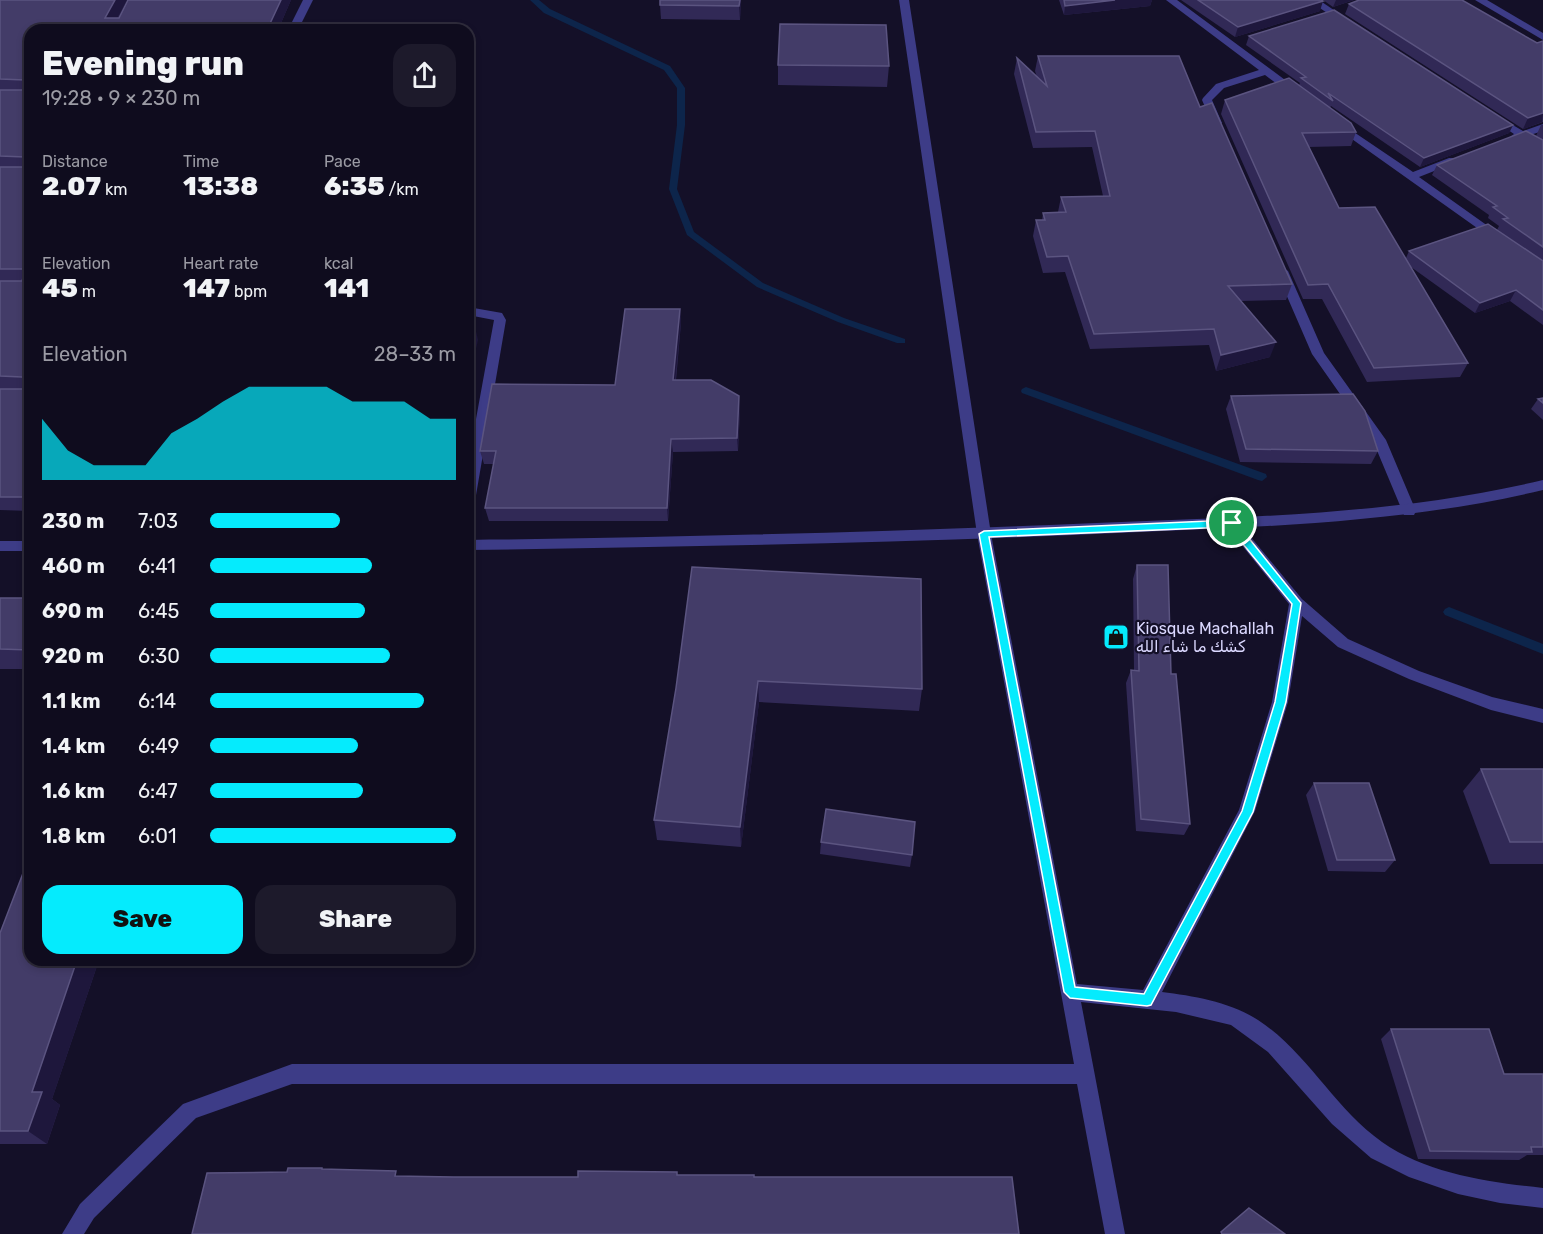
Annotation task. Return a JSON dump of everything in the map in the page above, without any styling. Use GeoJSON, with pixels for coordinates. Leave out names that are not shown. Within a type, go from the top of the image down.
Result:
{"type":"FeatureCollection","features":[{"type":"Feature","properties":{"kind":"street"},"geometry":{"type":"LineString","coordinates":[[296,24],[308,0]]}},
{"type":"Feature","properties":{"kind":"street"},"geometry":{"type":"LineString","coordinates":[[904,0],[984,534],[1115,1234]]}},
{"type":"Feature","properties":{"kind":"street"},"geometry":{"type":"LineString","coordinates":[[1171,0],[1305,99]]}},
{"type":"Feature","properties":{"kind":"street"},"geometry":{"type":"LineString","coordinates":[[1313,0],[1336,10],[1351,25]]}},
{"type":"Feature","properties":{"kind":"street"},"geometry":{"type":"LineString","coordinates":[[1480,0],[1543,37]]}},
{"type":"Feature","properties":{"kind":"street"},"geometry":{"type":"LineString","coordinates":[[1320,16],[1336,10]]}},
{"type":"Feature","properties":{"kind":"street"},"geometry":{"type":"LineString","coordinates":[[1230,44],[1241,40]]}},
{"type":"Feature","properties":{"kind":"street"},"geometry":{"type":"LineString","coordinates":[[1221,132],[1207,100],[1220,86],[1267,71]]}},
{"type":"Feature","properties":{"kind":"street"},"geometry":{"type":"LineString","coordinates":[[1482,108],[1543,148]]}},
{"type":"Feature","properties":{"kind":"street"},"geometry":{"type":"LineString","coordinates":[[1333,120],[1505,243]]}},
{"type":"Feature","properties":{"kind":"street"},"geometry":{"type":"LineString","coordinates":[[1499,143],[1543,127]]}},
{"type":"Feature","properties":{"kind":"street"},"geometry":{"type":"LineString","coordinates":[[1410,177],[1466,156]]}},
{"type":"Feature","properties":{"kind":"street"},"geometry":{"type":"LineString","coordinates":[[1276,259],[1318,354],[1379,440],[1409,511]]}},
{"type":"Feature","properties":{"kind":"street"},"geometry":{"type":"LineString","coordinates":[[474,311],[493,313],[500,320],[474,470]]}},
{"type":"Feature","properties":{"kind":"street"},"geometry":{"type":"LineString","coordinates":[[474,396],[488,396]]}},
{"type":"Feature","properties":{"kind":"street"},"geometry":{"type":"LineString","coordinates":[[474,545],[984,534],[1287,521],[1409,511],[1464,503],[1543,486]]}},
{"type":"Feature","properties":{"kind":"street"},"geometry":{"type":"LineString","coordinates":[[1232,523],[1297,603],[1343,644],[1414,675],[1491,703],[1543,716]]}},
{"type":"Feature","properties":{"kind":"street"},"geometry":{"type":"LineString","coordinates":[[0,546],[24,546]]}},
{"type":"Feature","properties":{"kind":"street"},"geometry":{"type":"LineString","coordinates":[[1147,1001],[1247,812],[1280,702],[1297,603]]}},
{"type":"Feature","properties":{"kind":"street"},"geometry":{"type":"LineString","coordinates":[[1070,992],[1191,1005],[1235,1018],[1265,1035],[1329,1106],[1376,1150],[1422,1174],[1475,1188],[1543,1198]]}},
{"type":"Feature","properties":{"kind":"street"},"geometry":{"type":"LineString","coordinates":[[72,1234],[87,1211],[190,1111],[292,1074],[1084,1074]]}},
{"type":"Feature","properties":{"kind":"building"},"geometry":{"type":"Polygon","coordinates":[[[0,0],[115,0],[105,18],[119,18],[128,0],[281,0],[270,24],[24,24],[24,80],[0,79],[0,0]]]}},
{"type":"Feature","properties":{"kind":"building"},"geometry":{"type":"Polygon","coordinates":[[[660,0],[740,0],[739,6],[660,5],[660,0]]]}},
{"type":"Feature","properties":{"kind":"building"},"geometry":{"type":"Polygon","coordinates":[[[1064,0],[1115,0],[1065,6],[1064,0]]]}},
{"type":"Feature","properties":{"kind":"building"},"geometry":{"type":"Polygon","coordinates":[[[1198,0],[1321,0],[1323,1],[1238,27],[1198,0]]]}},
{"type":"Feature","properties":{"kind":"building"},"geometry":{"type":"Polygon","coordinates":[[[1359,0],[1462,0],[1537,43],[1543,41],[1543,113],[1528,118],[1349,4],[1359,0]]]}},
{"type":"Feature","properties":{"kind":"building"},"geometry":{"type":"Polygon","coordinates":[[[1334,10],[1513,125],[1424,158],[1328,93],[1333,101],[1301,78],[1306,77],[1249,36],[1334,10]]]}},
{"type":"Feature","properties":{"kind":"building"},"geometry":{"type":"Polygon","coordinates":[[[780,24],[886,25],[889,66],[778,65],[780,24]]]}},
{"type":"Feature","properties":{"kind":"building"},"geometry":{"type":"Polygon","coordinates":[[[1038,56],[1179,56],[1200,107],[1212,103],[1292,284],[1228,286],[1276,342],[1221,355],[1214,329],[1094,334],[1068,256],[1047,257],[1036,220],[1045,220],[1043,213],[1066,212],[1061,197],[1110,196],[1095,131],[1036,132],[1017,58],[1047,86],[1038,56]]]}},
{"type":"Feature","properties":{"kind":"building"},"geometry":{"type":"Polygon","coordinates":[[[1289,78],[1351,123],[1356,132],[1302,133],[1339,208],[1375,207],[1468,363],[1374,368],[1328,284],[1308,285],[1225,100],[1289,78]]]}},
{"type":"Feature","properties":{"kind":"building"},"geometry":{"type":"Polygon","coordinates":[[[0,90],[23,90],[24,157],[0,156],[0,90]]]}},
{"type":"Feature","properties":{"kind":"building"},"geometry":{"type":"Polygon","coordinates":[[[1526,131],[1543,140],[1543,247],[1503,219],[1508,218],[1493,207],[1497,206],[1437,165],[1526,131]]]}},
{"type":"Feature","properties":{"kind":"building"},"geometry":{"type":"Polygon","coordinates":[[[24,166],[24,270],[0,269],[0,167],[24,166]]]}},
{"type":"Feature","properties":{"kind":"building"},"geometry":{"type":"Polygon","coordinates":[[[1488,224],[1543,261],[1543,310],[1516,290],[1480,303],[1409,251],[1488,224]]]}},
{"type":"Feature","properties":{"kind":"building"},"geometry":{"type":"Polygon","coordinates":[[[24,274],[24,379],[0,376],[0,281],[22,281],[24,274]]]}},
{"type":"Feature","properties":{"kind":"building"},"geometry":{"type":"Polygon","coordinates":[[[625,309],[680,309],[673,380],[711,380],[739,396],[737,438],[671,439],[667,508],[485,508],[496,451],[480,451],[492,384],[615,385],[625,309]]]}},
{"type":"Feature","properties":{"kind":"building"},"geometry":{"type":"Polygon","coordinates":[[[24,379],[24,497],[0,497],[0,389],[23,389],[24,379]]]}},
{"type":"Feature","properties":{"kind":"building"},"geometry":{"type":"Polygon","coordinates":[[[1353,394],[1365,411],[1378,451],[1246,449],[1231,396],[1353,394]]]}},
{"type":"Feature","properties":{"kind":"building"},"geometry":{"type":"Polygon","coordinates":[[[1137,565],[1168,565],[1171,674],[1176,674],[1190,824],[1141,819],[1131,670],[1139,671],[1137,565]]]}},
{"type":"Feature","properties":{"kind":"building"},"geometry":{"type":"Polygon","coordinates":[[[692,567],[921,579],[922,689],[758,681],[740,827],[654,820],[676,688],[692,567]]]}},
{"type":"Feature","properties":{"kind":"building"},"geometry":{"type":"Polygon","coordinates":[[[0,598],[24,598],[24,650],[0,649],[0,598]]]}},
{"type":"Feature","properties":{"kind":"building"},"geometry":{"type":"Polygon","coordinates":[[[1481,769],[1543,769],[1543,842],[1510,842],[1481,769]]]}},
{"type":"Feature","properties":{"kind":"building"},"geometry":{"type":"Polygon","coordinates":[[[1314,783],[1369,783],[1395,860],[1337,860],[1314,783]]]}},
{"type":"Feature","properties":{"kind":"building"},"geometry":{"type":"Polygon","coordinates":[[[826,809],[915,822],[912,855],[821,842],[826,809]]]}},
{"type":"Feature","properties":{"kind":"building"},"geometry":{"type":"Polygon","coordinates":[[[24,871],[24,966],[75,966],[32,1092],[42,1092],[28,1131],[0,1131],[0,933],[24,871]]]}},
{"type":"Feature","properties":{"kind":"building"},"geometry":{"type":"Polygon","coordinates":[[[1391,1029],[1489,1029],[1504,1074],[1543,1074],[1543,1147],[1531,1147],[1532,1152],[1430,1151],[1391,1029]]]}},
{"type":"Feature","properties":{"kind":"building"},"geometry":{"type":"Polygon","coordinates":[[[288,1168],[396,1171],[395,1176],[454,1177],[578,1177],[578,1171],[677,1172],[677,1175],[754,1175],[754,1177],[1012,1177],[1019,1234],[192,1234],[207,1173],[287,1172],[288,1168]]]}},
{"type":"Feature","properties":{"kind":"building"},"geometry":{"type":"Polygon","coordinates":[[[1249,1208],[1285,1234],[1222,1234],[1221,1232],[1249,1208]]]}},
{"type":"Feature","properties":{"kind":"waterway"},"geometry":{"type":"LineString","coordinates":[[534,0],[547,11],[667,68],[681,88],[681,125],[673,189],[690,233],[760,285],[841,320],[901,341]]}},
{"type":"Feature","properties":{"kind":"waterway"},"geometry":{"type":"LineString","coordinates":[[1026,391],[1262,477]]}},
{"type":"Feature","properties":{"kind":"waterway"},"geometry":{"type":"LineString","coordinates":[[1449,612],[1543,649]]}},
{"type":"Feature","properties":{"kind":"place","name":"Kiosque Machallah كشك ما شاء الله"},"geometry":{"type":"Point","coordinates":[1116,637]}},
{"type":"Feature","properties":{"kind":"route"},"geometry":{"type":"LineString","coordinates":[[1232,523],[1297,603],[1280,702],[1247,812],[1147,1001],[1070,992],[984,534],[1232,523]]}}]}
